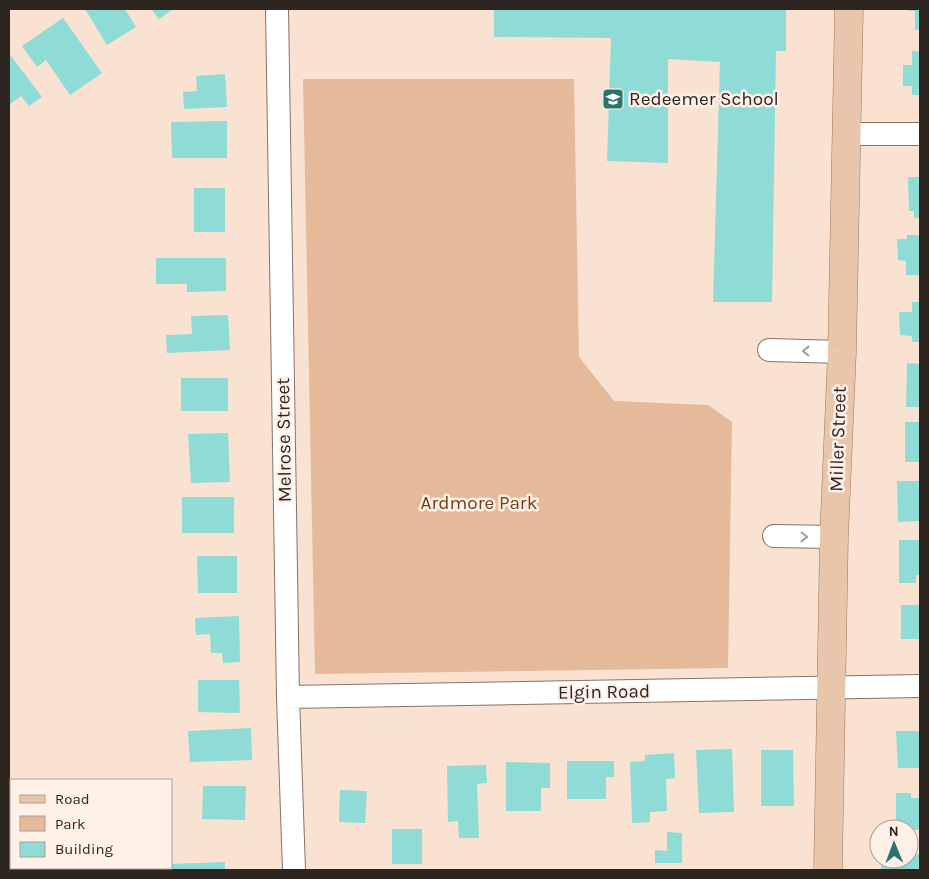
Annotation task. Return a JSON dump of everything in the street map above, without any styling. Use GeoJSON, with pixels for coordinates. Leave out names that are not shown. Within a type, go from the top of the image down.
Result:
{"type":"FeatureCollection","features":[{"type":"Feature","properties":{"kind":"main road","name":"Miller Street"},"geometry":{"type":"LineString","coordinates":[[828,870],[834,537],[842,352],[849,9]]}},
{"type":"Feature","properties":{"kind":"street","name":"Melrose Street"},"geometry":{"type":"LineString","coordinates":[[277,9],[288,697],[294,870]]}},
{"type":"Feature","properties":{"kind":"street"},"geometry":{"type":"LineString","coordinates":[[846,134],[920,134]]}},
{"type":"Feature","properties":{"kind":"street"},"geometry":{"type":"LineString","coordinates":[[769,350],[842,352]]}},
{"type":"Feature","properties":{"kind":"street"},"geometry":{"type":"LineString","coordinates":[[774,536],[834,537]]}},
{"type":"Feature","properties":{"kind":"street","name":"Elgin Road"},"geometry":{"type":"LineString","coordinates":[[288,697],[920,686]]}},
{"type":"Feature","properties":{"kind":"green space","name":"Ardmore Park"},"geometry":{"type":"Polygon","coordinates":[[[303,79],[574,79],[579,357],[614,401],[708,405],[732,422],[728,668],[315,674],[303,79]]]}},
{"type":"Feature","properties":{"kind":"building"},"geometry":{"type":"Polygon","coordinates":[[[85,9],[125,9],[136,27],[107,45],[85,9]]]}},
{"type":"Feature","properties":{"kind":"building"},"geometry":{"type":"Polygon","coordinates":[[[151,9],[173,9],[159,19],[151,9]]]}},
{"type":"Feature","properties":{"kind":"building"},"geometry":{"type":"Polygon","coordinates":[[[494,9],[786,9],[786,51],[776,51],[772,302],[713,302],[720,62],[668,59],[668,163],[607,161],[611,38],[494,37],[494,9]]]}},
{"type":"Feature","properties":{"kind":"building"},"geometry":{"type":"Polygon","coordinates":[[[909,9],[920,9],[920,30],[915,30],[915,11],[909,11],[909,9]]]}},
{"type":"Feature","properties":{"kind":"building"},"geometry":{"type":"Polygon","coordinates":[[[63,18],[102,73],[70,95],[46,60],[37,67],[22,46],[63,18]]]}},
{"type":"Feature","properties":{"kind":"building"},"geometry":{"type":"Polygon","coordinates":[[[912,51],[920,51],[920,95],[912,95],[912,86],[903,86],[903,65],[912,65],[912,51]]]}},
{"type":"Feature","properties":{"kind":"building"},"geometry":{"type":"Polygon","coordinates":[[[11,56],[42,97],[29,106],[21,96],[9,105],[9,57],[11,56]]]}},
{"type":"Feature","properties":{"kind":"building"},"geometry":{"type":"Polygon","coordinates":[[[225,74],[227,107],[184,109],[183,92],[197,91],[196,76],[225,74]]]}},
{"type":"Feature","properties":{"kind":"building"},"geometry":{"type":"Polygon","coordinates":[[[227,121],[227,158],[172,158],[171,122],[227,121]]]}},
{"type":"Feature","properties":{"kind":"building"},"geometry":{"type":"Polygon","coordinates":[[[908,177],[920,177],[920,218],[914,218],[914,211],[909,211],[908,177]]]}},
{"type":"Feature","properties":{"kind":"building"},"geometry":{"type":"Polygon","coordinates":[[[194,188],[225,188],[225,232],[194,232],[194,188]]]}},
{"type":"Feature","properties":{"kind":"building"},"geometry":{"type":"Polygon","coordinates":[[[907,235],[920,235],[920,275],[906,275],[906,261],[898,260],[897,239],[907,239],[907,235]]]}},
{"type":"Feature","properties":{"kind":"building"},"geometry":{"type":"Polygon","coordinates":[[[156,258],[226,258],[226,291],[187,292],[187,284],[156,284],[156,258]]]}},
{"type":"Feature","properties":{"kind":"building"},"geometry":{"type":"Polygon","coordinates":[[[912,302],[920,302],[920,342],[912,342],[912,336],[900,335],[899,312],[912,312],[912,302]]]}},
{"type":"Feature","properties":{"kind":"building"},"geometry":{"type":"Polygon","coordinates":[[[228,315],[230,350],[167,353],[166,335],[192,334],[191,316],[228,315]]]}},
{"type":"Feature","properties":{"kind":"building"},"geometry":{"type":"Polygon","coordinates":[[[907,363],[920,364],[920,407],[906,407],[907,363]]]}},
{"type":"Feature","properties":{"kind":"building"},"geometry":{"type":"Polygon","coordinates":[[[181,378],[228,378],[228,411],[181,411],[181,378]]]}},
{"type":"Feature","properties":{"kind":"building"},"geometry":{"type":"Polygon","coordinates":[[[905,422],[920,422],[920,462],[905,462],[905,422]]]}},
{"type":"Feature","properties":{"kind":"building"},"geometry":{"type":"Polygon","coordinates":[[[228,433],[230,482],[191,483],[188,434],[228,433]]]}},
{"type":"Feature","properties":{"kind":"building"},"geometry":{"type":"Polygon","coordinates":[[[897,481],[920,481],[920,521],[898,522],[897,481]]]}},
{"type":"Feature","properties":{"kind":"building"},"geometry":{"type":"Polygon","coordinates":[[[182,497],[234,497],[234,533],[182,533],[182,497]]]}},
{"type":"Feature","properties":{"kind":"building"},"geometry":{"type":"Polygon","coordinates":[[[899,540],[920,540],[920,575],[916,575],[916,583],[899,583],[899,540]]]}},
{"type":"Feature","properties":{"kind":"building"},"geometry":{"type":"Polygon","coordinates":[[[197,556],[237,556],[237,593],[198,593],[197,556]]]}},
{"type":"Feature","properties":{"kind":"building"},"geometry":{"type":"Polygon","coordinates":[[[901,605],[920,605],[920,639],[901,639],[901,605]]]}},
{"type":"Feature","properties":{"kind":"building"},"geometry":{"type":"Polygon","coordinates":[[[239,616],[240,662],[223,663],[222,653],[211,653],[210,634],[196,635],[195,618],[239,616]]]}},
{"type":"Feature","properties":{"kind":"building"},"geometry":{"type":"Polygon","coordinates":[[[198,680],[239,680],[240,713],[198,712],[198,680]]]}},
{"type":"Feature","properties":{"kind":"building"},"geometry":{"type":"Polygon","coordinates":[[[251,728],[252,760],[190,762],[188,731],[251,728]]]}},
{"type":"Feature","properties":{"kind":"building"},"geometry":{"type":"Polygon","coordinates":[[[896,731],[920,731],[920,768],[898,768],[896,731]]]}},
{"type":"Feature","properties":{"kind":"building"},"geometry":{"type":"Polygon","coordinates":[[[732,749],[734,812],[699,813],[696,750],[732,749]]]}},
{"type":"Feature","properties":{"kind":"building"},"geometry":{"type":"Polygon","coordinates":[[[761,750],[793,750],[794,806],[761,806],[761,750]]]}},
{"type":"Feature","properties":{"kind":"building"},"geometry":{"type":"Polygon","coordinates":[[[674,753],[675,778],[666,779],[667,811],[650,812],[650,822],[632,823],[630,762],[645,761],[645,755],[674,753]]]}},
{"type":"Feature","properties":{"kind":"building"},"geometry":{"type":"Polygon","coordinates":[[[567,761],[614,761],[614,777],[606,777],[606,799],[567,799],[567,761]]]}},
{"type":"Feature","properties":{"kind":"building"},"geometry":{"type":"Polygon","coordinates":[[[506,762],[550,763],[550,788],[541,788],[541,811],[506,811],[506,762]]]}},
{"type":"Feature","properties":{"kind":"building"},"geometry":{"type":"Polygon","coordinates":[[[486,765],[487,783],[477,784],[479,838],[459,838],[458,821],[448,822],[447,766],[486,765]]]}},
{"type":"Feature","properties":{"kind":"building"},"geometry":{"type":"Polygon","coordinates":[[[203,786],[246,786],[245,820],[202,819],[203,786]]]}},
{"type":"Feature","properties":{"kind":"building"},"geometry":{"type":"Polygon","coordinates":[[[340,790],[367,791],[365,823],[339,822],[340,790]]]}},
{"type":"Feature","properties":{"kind":"building"},"geometry":{"type":"Polygon","coordinates":[[[896,793],[911,793],[911,798],[920,798],[920,830],[919,819],[896,819],[896,793]]]}},
{"type":"Feature","properties":{"kind":"building"},"geometry":{"type":"Polygon","coordinates":[[[392,829],[422,829],[422,864],[392,864],[392,829]]]}},
{"type":"Feature","properties":{"kind":"building"},"geometry":{"type":"Polygon","coordinates":[[[667,832],[682,833],[682,863],[655,863],[655,850],[667,851],[667,832]]]}},
{"type":"Feature","properties":{"kind":"building"},"geometry":{"type":"Polygon","coordinates":[[[919,854],[920,870],[881,870],[919,869],[919,854]]]}},
{"type":"Feature","properties":{"kind":"building"},"geometry":{"type":"Polygon","coordinates":[[[225,862],[225,870],[169,870],[172,869],[172,864],[225,862]]]}},
{"type":"Feature","properties":{"kind":"place","name":"Redeemer School"},"geometry":{"type":"Point","coordinates":[613,99]}}]}
